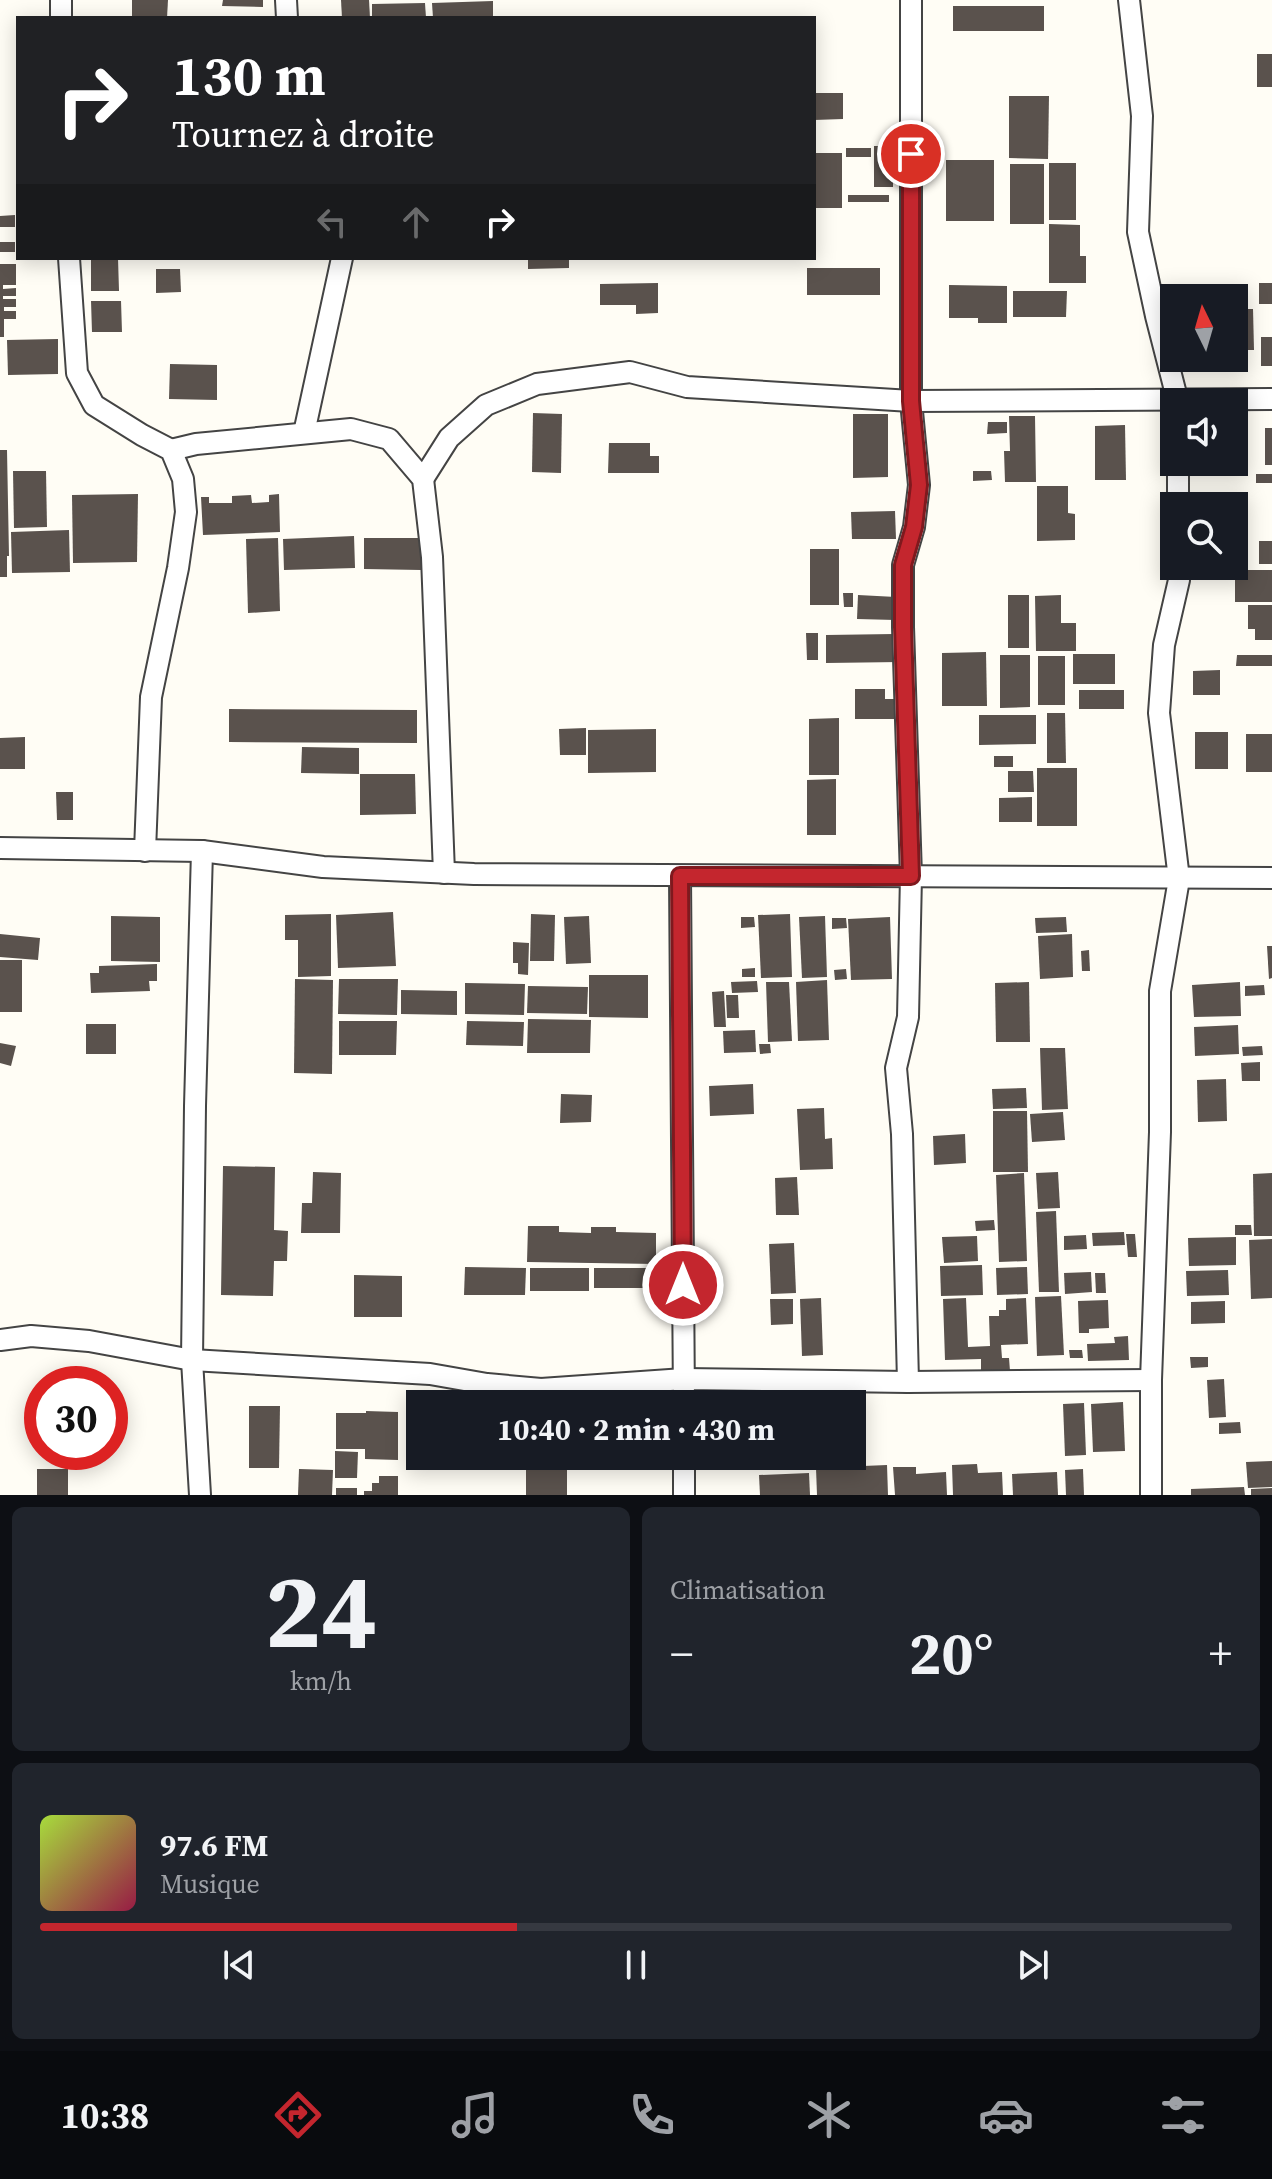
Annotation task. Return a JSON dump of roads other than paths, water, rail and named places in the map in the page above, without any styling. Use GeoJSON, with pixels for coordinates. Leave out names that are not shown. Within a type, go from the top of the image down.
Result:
{"type":"FeatureCollection","features":[{"type":"Feature","properties":{"kind":"street"},"geometry":{"type":"LineString","coordinates":[[908,1382],[902,1134],[896,1068],[908,1017],[911,876],[903,565],[914,527],[919,485],[911,401],[911,0]]}},
{"type":"Feature","properties":{"kind":"street"},"geometry":{"type":"LineString","coordinates":[[1129,0],[1142,116],[1138,232],[1175,388]]}},
{"type":"Feature","properties":{"kind":"street"},"geometry":{"type":"LineString","coordinates":[[69,260],[77,373],[94,405],[171,450],[183,479],[186,512],[178,568],[151,697],[145,851]]}},
{"type":"Feature","properties":{"kind":"street"},"geometry":{"type":"LineString","coordinates":[[304,433],[342,260]]}},
{"type":"Feature","properties":{"kind":"street"},"geometry":{"type":"LineString","coordinates":[[423,479],[449,438],[486,405],[537,384],[630,372],[687,387],[911,401],[1160,401]]}},
{"type":"Feature","properties":{"kind":"street"},"geometry":{"type":"LineString","coordinates":[[1248,400],[1272,399]]}},
{"type":"Feature","properties":{"kind":"street"},"geometry":{"type":"LineString","coordinates":[[171,450],[196,444],[351,429],[389,439],[423,479],[432,557],[444,873]]}},
{"type":"Feature","properties":{"kind":"street"},"geometry":{"type":"LineString","coordinates":[[1151,1495],[1151,1380],[1160,1132],[1160,991],[1179,879],[1159,713],[1164,645],[1179,580]]}},
{"type":"Feature","properties":{"kind":"street"},"geometry":{"type":"LineString","coordinates":[[0,848],[202,851],[323,867],[444,873],[1272,878]]}},
{"type":"Feature","properties":{"kind":"street"},"geometry":{"type":"LineString","coordinates":[[200,1495],[192,1360],[202,851]]}},
{"type":"Feature","properties":{"kind":"street"},"geometry":{"type":"LineString","coordinates":[[680,876],[684,1390]]}},
{"type":"Feature","properties":{"kind":"street"},"geometry":{"type":"LineString","coordinates":[[0,1340],[31,1336],[89,1341],[192,1360],[430,1374],[541,1389],[684,1379],[908,1382],[1151,1380]]}},
{"type":"Feature","properties":{"kind":"street"},"geometry":{"type":"LineString","coordinates":[[684,1470],[684,1495]]}}]}
